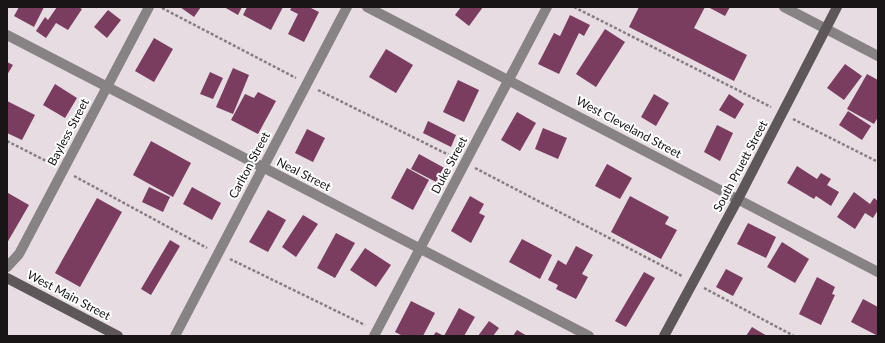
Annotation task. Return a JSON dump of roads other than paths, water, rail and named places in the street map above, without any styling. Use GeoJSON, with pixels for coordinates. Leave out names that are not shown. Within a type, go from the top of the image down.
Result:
{"type":"FeatureCollection","features":[{"type":"Feature","properties":{"kind":"street","name":"Bayless Street"},"geometry":{"type":"LineString","coordinates":[[7,267],[19,254],[148,7]]}},
{"type":"Feature","properties":{"kind":"street","name":"Carlton Street"},"geometry":{"type":"LineString","coordinates":[[175,336],[347,7]]}},
{"type":"Feature","properties":{"kind":"street","name":"West Cleveland Street"},"geometry":{"type":"LineString","coordinates":[[367,7],[509,79],[878,272]]}},
{"type":"Feature","properties":{"kind":"street","name":"Duke Street"},"geometry":{"type":"LineString","coordinates":[[375,333],[547,7]]}},
{"type":"Feature","properties":{"kind":"street"},"geometry":{"type":"LineString","coordinates":[[784,7],[878,56]]}},
{"type":"Feature","properties":{"kind":"street","name":"South Pruett Street"},"geometry":{"type":"LineString","coordinates":[[664,336],[738,199],[837,7]]}},
{"type":"Feature","properties":{"kind":"street","name":"Neal Street"},"geometry":{"type":"LineString","coordinates":[[7,35],[262,168],[420,247],[589,336]]}},
{"type":"Feature","properties":{"kind":"street","name":"West Main Street"},"geometry":{"type":"LineString","coordinates":[[7,278],[118,336]]}}]}
